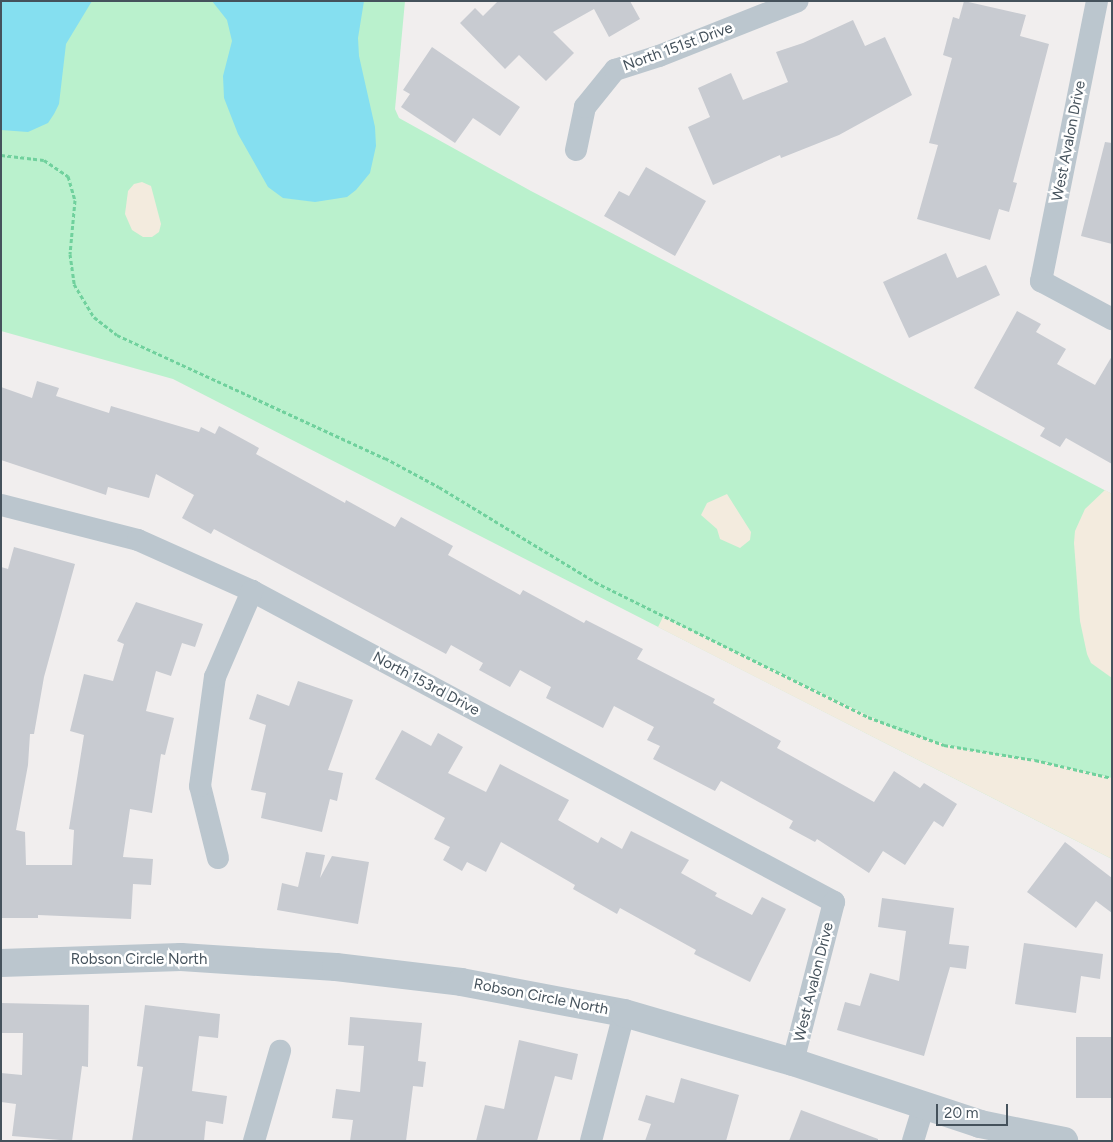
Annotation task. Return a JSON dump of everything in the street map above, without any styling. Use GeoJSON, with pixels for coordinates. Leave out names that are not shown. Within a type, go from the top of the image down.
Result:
{"type":"FeatureCollection","features":[{"type":"Feature","properties":{"kind":"street","name":"North 151st Drive"},"geometry":{"type":"LineString","coordinates":[[576,150],[585,107],[615,70],[659,56],[798,1]]}},
{"type":"Feature","properties":{"kind":"street","name":"West Avalon Drive"},"geometry":{"type":"LineString","coordinates":[[1097,1],[1042,281],[1112,319]]}},
{"type":"Feature","properties":{"kind":"street","name":"North 153rd Drive"},"geometry":{"type":"LineString","coordinates":[[1,505],[138,540],[252,591],[834,902]]}},
{"type":"Feature","properties":{"kind":"street"},"geometry":{"type":"LineString","coordinates":[[218,858],[200,786],[215,677],[252,591]]}},
{"type":"Feature","properties":{"kind":"street","name":"West Avalon Drive"},"geometry":{"type":"LineString","coordinates":[[793,1062],[834,902]]}},
{"type":"Feature","properties":{"kind":"street","name":"Robson Circle North"},"geometry":{"type":"LineString","coordinates":[[1,963],[181,958],[300,964],[461,982],[624,1014],[793,1062],[980,1124],[1064,1141]]}},
{"type":"Feature","properties":{"kind":"street"},"geometry":{"type":"LineString","coordinates":[[591,1141],[624,1014]]}},
{"type":"Feature","properties":{"kind":"street"},"geometry":{"type":"LineString","coordinates":[[254,1141],[280,1051]]}},
{"type":"Feature","properties":{"kind":"street"},"geometry":{"type":"LineString","coordinates":[[913,1141],[924,1106]]}},
{"type":"Feature","properties":{"kind":"path"},"geometry":{"type":"LineString","coordinates":[[1,155],[44,160],[68,176],[75,200],[70,254],[74,284],[94,317],[117,335],[260,398],[405,468],[595,582],[892,728],[962,749],[1035,760],[1112,778]]}},
{"type":"Feature","properties":{"kind":"green space"},"geometry":{"type":"Polygon","coordinates":[[[1,1],[405,1],[395,109],[399,118],[531,191],[1112,494],[1112,859],[173,379],[1,331],[1,1]]]}},
{"type":"Feature","properties":{"kind":"sand"},"geometry":{"type":"Polygon","coordinates":[[[142,182],[151,186],[161,224],[159,232],[152,237],[143,237],[132,230],[125,214],[128,191],[134,184],[142,182]]]}},
{"type":"Feature","properties":{"kind":"sand"},"geometry":{"type":"Polygon","coordinates":[[[1105,490],[1112,494],[1112,678],[1091,663],[1087,654],[1080,621],[1074,543],[1075,531],[1085,509],[1105,490]]]}},
{"type":"Feature","properties":{"kind":"sand"},"geometry":{"type":"Polygon","coordinates":[[[727,494],[751,532],[750,540],[740,548],[720,539],[717,529],[701,515],[707,503],[727,494]]]}},
{"type":"Feature","properties":{"kind":"sand"},"geometry":{"type":"Polygon","coordinates":[[[663,617],[900,731],[962,749],[1035,760],[1112,778],[1112,859],[658,627],[663,617]]]}},
{"type":"Feature","properties":{"kind":"water"},"geometry":{"type":"Polygon","coordinates":[[[1,1],[92,1],[66,44],[59,104],[48,123],[28,132],[1,130],[1,1]]]}},
{"type":"Feature","properties":{"kind":"water"},"geometry":{"type":"Polygon","coordinates":[[[212,1],[364,1],[358,38],[359,56],[375,127],[376,146],[370,173],[356,190],[347,197],[315,202],[283,198],[268,187],[238,134],[224,98],[223,76],[232,41],[227,20],[212,1]]]}},
{"type":"Feature","properties":{"kind":"building"},"geometry":{"type":"Polygon","coordinates":[[[498,1],[630,1],[640,19],[609,37],[594,9],[553,32],[574,53],[546,81],[519,55],[505,69],[460,23],[475,8],[483,16],[498,1]]]}},
{"type":"Feature","properties":{"kind":"building"},"geometry":{"type":"Polygon","coordinates":[[[964,1],[1026,15],[1020,36],[1049,44],[1013,182],[1017,183],[1009,212],[999,209],[990,240],[917,219],[938,145],[929,143],[952,58],[943,55],[953,17],[959,19],[964,1]]]}},
{"type":"Feature","properties":{"kind":"building"},"geometry":{"type":"Polygon","coordinates":[[[853,20],[865,46],[885,37],[912,95],[839,135],[781,158],[780,155],[713,185],[688,127],[710,117],[698,88],[731,73],[743,100],[788,82],[776,52],[803,43],[853,20]]]}},
{"type":"Feature","properties":{"kind":"building"},"geometry":{"type":"Polygon","coordinates":[[[432,47],[520,107],[500,136],[473,118],[455,143],[401,107],[410,94],[403,90],[432,47]]]}},
{"type":"Feature","properties":{"kind":"building"},"geometry":{"type":"Polygon","coordinates":[[[1105,142],[1112,143],[1112,244],[1081,236],[1105,142]]]}},
{"type":"Feature","properties":{"kind":"building"},"geometry":{"type":"Polygon","coordinates":[[[646,167],[706,201],[675,256],[604,216],[619,191],[629,196],[646,167]]]}},
{"type":"Feature","properties":{"kind":"building"},"geometry":{"type":"Polygon","coordinates":[[[946,253],[957,278],[986,265],[1000,295],[909,338],[883,282],[946,253]]]}},
{"type":"Feature","properties":{"kind":"building"},"geometry":{"type":"Polygon","coordinates":[[[1017,311],[1041,324],[1036,332],[1066,349],[1057,364],[1095,385],[1112,356],[1112,464],[1066,438],[1060,447],[1040,436],[1045,428],[974,388],[1017,311]]]}},
{"type":"Feature","properties":{"kind":"building"},"geometry":{"type":"Polygon","coordinates":[[[37,381],[59,388],[56,396],[109,413],[111,406],[199,432],[201,427],[215,434],[219,426],[259,448],[256,454],[345,503],[346,500],[395,527],[401,517],[453,546],[448,555],[520,595],[523,590],[584,623],[586,620],[643,649],[637,659],[715,699],[713,703],[781,741],[777,748],[874,802],[894,771],[920,788],[924,783],[957,804],[943,827],[934,821],[905,865],[883,851],[869,873],[817,839],[815,842],[789,828],[793,821],[721,781],[715,791],[653,759],[660,746],[647,740],[654,727],[614,706],[603,728],[546,698],[551,687],[520,670],[510,687],[479,670],[483,663],[451,645],[446,654],[214,529],[211,534],[182,518],[194,495],[156,474],[149,498],[108,487],[106,495],[1,460],[1,387],[32,398],[37,381]]]}},
{"type":"Feature","properties":{"kind":"building"},"geometry":{"type":"Polygon","coordinates":[[[14,547],[75,564],[44,677],[34,734],[30,734],[28,765],[16,830],[25,832],[26,865],[72,865],[74,830],[69,829],[84,735],[70,731],[84,674],[113,681],[124,644],[117,641],[136,602],[203,624],[195,647],[182,643],[171,676],[156,671],[146,711],[174,718],[165,755],[161,754],[152,813],[130,809],[123,857],[153,859],[151,885],[133,884],[131,919],[38,915],[38,918],[1,918],[1,567],[8,569],[14,547]]]}},
{"type":"Feature","properties":{"kind":"building"},"geometry":{"type":"Polygon","coordinates":[[[298,681],[353,700],[328,770],[343,773],[337,801],[330,799],[322,832],[261,818],[266,793],[251,790],[266,725],[249,719],[257,694],[289,706],[298,681]]]}},
{"type":"Feature","properties":{"kind":"building"},"geometry":{"type":"Polygon","coordinates":[[[402,730],[431,746],[438,733],[463,747],[448,773],[486,792],[500,764],[569,800],[558,820],[598,843],[601,837],[622,849],[631,831],[689,860],[681,873],[717,893],[715,896],[752,915],[762,897],[786,909],[750,982],[694,954],[696,950],[620,908],[617,914],[573,889],[575,885],[501,842],[486,872],[467,862],[462,871],[443,860],[450,847],[434,839],[445,818],[375,779],[402,730]]]}},
{"type":"Feature","properties":{"kind":"building"},"geometry":{"type":"Polygon","coordinates":[[[1065,842],[1112,878],[1112,913],[1096,901],[1076,928],[1027,892],[1065,842]]]}},
{"type":"Feature","properties":{"kind":"building"},"geometry":{"type":"Polygon","coordinates":[[[306,852],[325,855],[320,878],[332,856],[369,862],[358,924],[277,910],[282,883],[298,887],[306,852]]]}},
{"type":"Feature","properties":{"kind":"building"},"geometry":{"type":"Polygon","coordinates":[[[882,898],[954,908],[949,944],[969,946],[966,969],[950,967],[924,1056],[837,1030],[845,1002],[860,1006],[870,973],[899,981],[906,931],[878,927],[882,898]]]}},
{"type":"Feature","properties":{"kind":"building"},"geometry":{"type":"Polygon","coordinates":[[[1024,943],[1103,954],[1100,979],[1081,976],[1076,1013],[1015,1004],[1024,943]]]}},
{"type":"Feature","properties":{"kind":"building"},"geometry":{"type":"Polygon","coordinates":[[[1,1003],[89,1005],[88,1067],[82,1066],[72,1141],[12,1136],[16,1104],[1,1102],[1,1073],[22,1075],[23,1033],[1,1033],[1,1003]]]}},
{"type":"Feature","properties":{"kind":"building"},"geometry":{"type":"Polygon","coordinates":[[[145,1005],[220,1014],[218,1038],[199,1036],[192,1091],[227,1096],[223,1124],[206,1121],[204,1141],[132,1141],[143,1067],[137,1066],[145,1005]]]}},
{"type":"Feature","properties":{"kind":"building"},"geometry":{"type":"Polygon","coordinates":[[[350,1017],[422,1023],[418,1061],[426,1062],[423,1087],[413,1086],[406,1141],[350,1141],[353,1120],[332,1118],[336,1089],[360,1092],[364,1046],[348,1045],[350,1017]]]}},
{"type":"Feature","properties":{"kind":"building"},"geometry":{"type":"Polygon","coordinates":[[[1076,1037],[1112,1037],[1112,1098],[1076,1098],[1076,1037]]]}},
{"type":"Feature","properties":{"kind":"building"},"geometry":{"type":"Polygon","coordinates":[[[519,1040],[578,1054],[572,1080],[555,1076],[537,1141],[476,1141],[485,1105],[504,1109],[519,1040]]]}},
{"type":"Feature","properties":{"kind":"building"},"geometry":{"type":"Polygon","coordinates":[[[681,1078],[739,1095],[726,1141],[645,1141],[651,1124],[638,1120],[646,1095],[674,1103],[681,1078]]]}},
{"type":"Feature","properties":{"kind":"building"},"geometry":{"type":"Polygon","coordinates":[[[801,1110],[878,1139],[878,1141],[789,1141],[801,1110]]]}}]}
